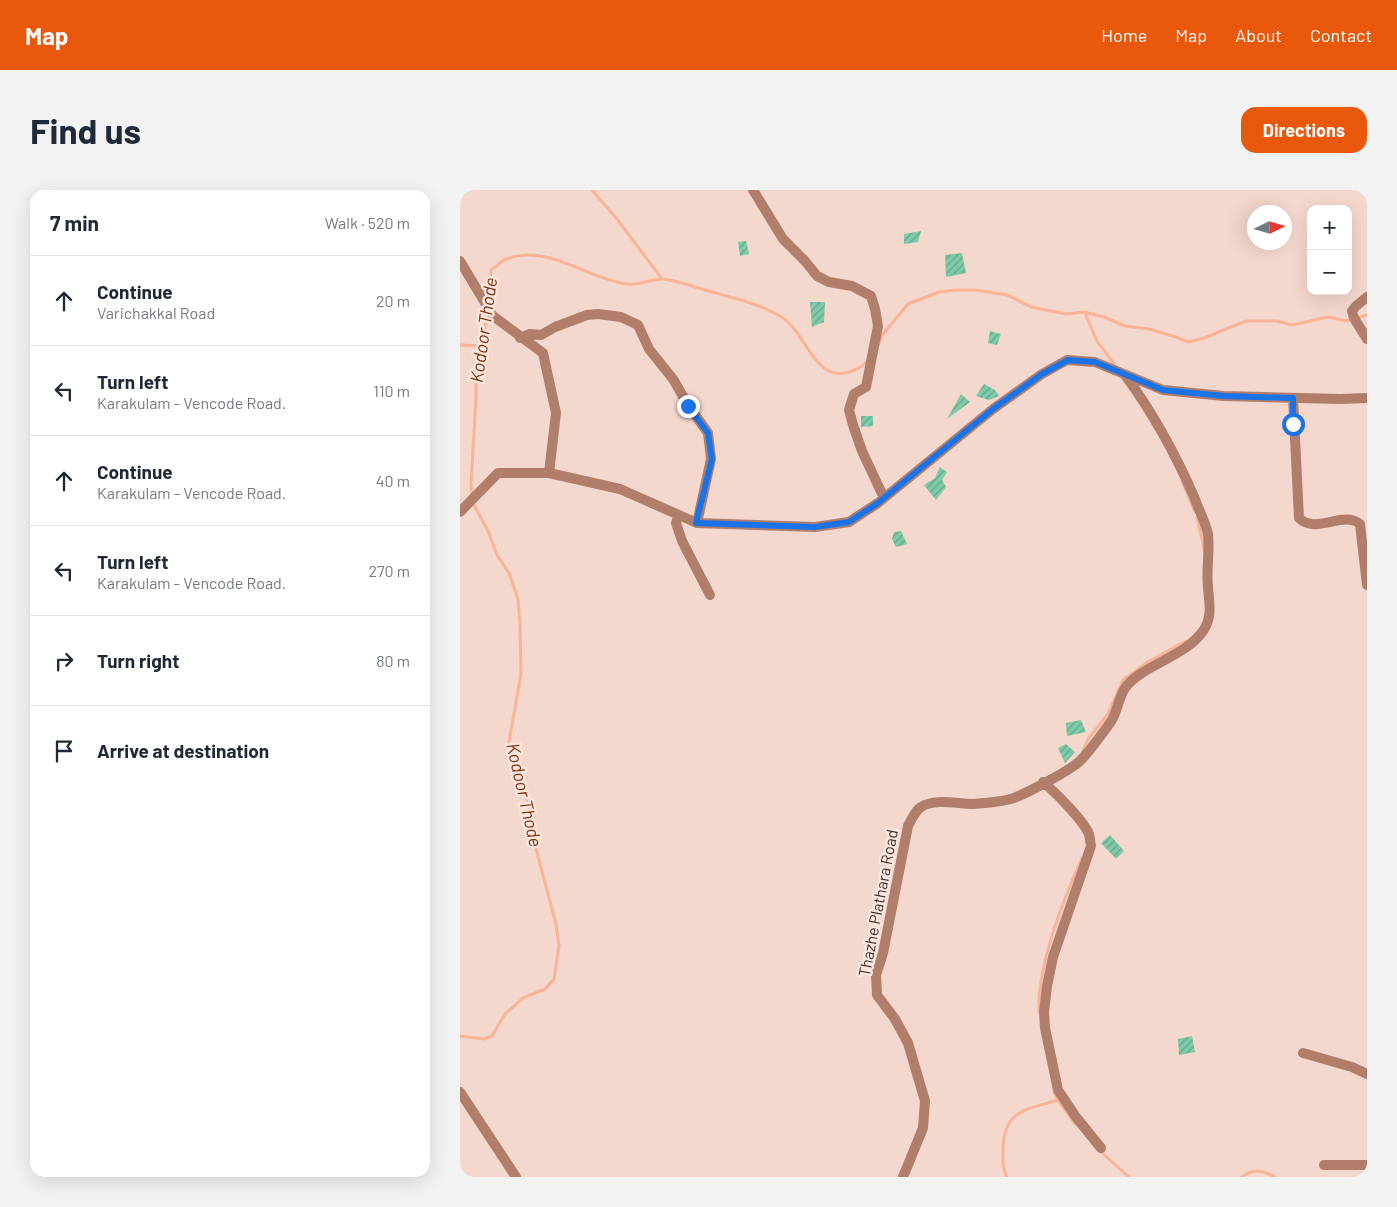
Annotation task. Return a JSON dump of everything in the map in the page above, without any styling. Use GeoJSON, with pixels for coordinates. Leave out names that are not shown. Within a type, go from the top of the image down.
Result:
{"type":"FeatureCollection","features":[{"type":"Feature","properties":{"kind":"street"},"geometry":{"type":"LineString","coordinates":[[753,190],[783,240],[805,261],[817,276],[829,282],[852,286],[871,296],[878,326],[866,386],[854,394],[849,410],[862,450],[884,498]]}},
{"type":"Feature","properties":{"kind":"street"},"geometry":{"type":"LineString","coordinates":[[460,261],[493,316],[520,338],[543,353],[556,413],[549,472]]}},
{"type":"Feature","properties":{"kind":"street"},"geometry":{"type":"LineString","coordinates":[[1367,297],[1352,311],[1354,318],[1367,339]]}},
{"type":"Feature","properties":{"kind":"street"},"geometry":{"type":"LineString","coordinates":[[520,338],[530,334],[542,335],[555,327],[587,315],[598,314],[621,317],[638,326],[649,349],[673,379],[688,406],[708,433],[712,459],[696,523]]}},
{"type":"Feature","properties":{"kind":"street"},"geometry":{"type":"LineString","coordinates":[[463,508],[498,473],[549,472],[620,489],[696,523],[815,527],[849,522],[884,498],[993,409],[1042,374],[1068,360],[1095,362],[1163,390],[1224,396],[1367,398]]}},
{"type":"Feature","properties":{"kind":"street","name":"Thazhe Plathara Road"},"geometry":{"type":"LineString","coordinates":[[903,1177],[923,1128],[925,1101],[908,1042],[895,1019],[877,995],[876,982],[877,969],[883,953],[908,826],[919,808],[923,806],[942,803],[972,804],[996,802],[1014,798],[1080,761],[1111,722],[1116,706],[1133,680],[1190,644],[1203,631],[1209,620],[1210,599],[1207,558],[1209,545],[1204,520],[1180,465],[1151,413],[1120,373]]}},
{"type":"Feature","properties":{"kind":"street"},"geometry":{"type":"LineString","coordinates":[[1293,398],[1299,518],[1304,522],[1318,524],[1348,520],[1356,521],[1360,524],[1367,585]]}},
{"type":"Feature","properties":{"kind":"street"},"geometry":{"type":"LineString","coordinates":[[678,516],[676,523],[682,541],[710,595]]}},
{"type":"Feature","properties":{"kind":"street"},"geometry":{"type":"LineString","coordinates":[[1043,782],[1083,826],[1088,833],[1091,846],[1053,957],[1046,986],[1044,1012],[1045,1028],[1058,1090],[1076,1117],[1101,1148]]}},
{"type":"Feature","properties":{"kind":"street"},"geometry":{"type":"LineString","coordinates":[[1303,1053],[1367,1074]]}},
{"type":"Feature","properties":{"kind":"street"},"geometry":{"type":"LineString","coordinates":[[460,1092],[516,1177]]}},
{"type":"Feature","properties":{"kind":"street"},"geometry":{"type":"LineString","coordinates":[[1324,1165],[1367,1165]]}},
{"type":"Feature","properties":{"kind":"building"},"geometry":{"type":"Polygon","coordinates":[[[921,231],[918,242],[904,244],[904,234],[921,231]]]}},
{"type":"Feature","properties":{"kind":"building"},"geometry":{"type":"Polygon","coordinates":[[[746,241],[749,254],[740,256],[738,242],[746,241]]]}},
{"type":"Feature","properties":{"kind":"building"},"geometry":{"type":"Polygon","coordinates":[[[962,253],[966,273],[946,277],[945,255],[962,253]]]}},
{"type":"Feature","properties":{"kind":"building"},"geometry":{"type":"Polygon","coordinates":[[[810,302],[825,302],[824,322],[812,327],[810,302]]]}},
{"type":"Feature","properties":{"kind":"building"},"geometry":{"type":"Polygon","coordinates":[[[990,331],[1001,334],[997,345],[988,343],[990,331]]]}},
{"type":"Feature","properties":{"kind":"building"},"geometry":{"type":"Polygon","coordinates":[[[984,384],[995,390],[999,396],[989,400],[976,396],[984,384]]]}},
{"type":"Feature","properties":{"kind":"building"},"geometry":{"type":"Polygon","coordinates":[[[961,394],[970,402],[947,419],[961,394]]]}},
{"type":"Feature","properties":{"kind":"building"},"geometry":{"type":"Polygon","coordinates":[[[861,416],[873,416],[873,426],[861,427],[861,416]]]}},
{"type":"Feature","properties":{"kind":"building"},"geometry":{"type":"Polygon","coordinates":[[[940,467],[947,472],[942,480],[946,487],[936,500],[924,485],[935,478],[940,467]]]}},
{"type":"Feature","properties":{"kind":"building"},"geometry":{"type":"Polygon","coordinates":[[[901,531],[907,544],[896,547],[892,539],[894,532],[901,531]]]}},
{"type":"Feature","properties":{"kind":"building"},"geometry":{"type":"Polygon","coordinates":[[[1081,720],[1086,732],[1067,736],[1066,723],[1081,720]]]}},
{"type":"Feature","properties":{"kind":"building"},"geometry":{"type":"Polygon","coordinates":[[[1066,744],[1075,752],[1065,763],[1058,748],[1066,744]]]}},
{"type":"Feature","properties":{"kind":"building"},"geometry":{"type":"Polygon","coordinates":[[[1110,835],[1124,851],[1116,859],[1101,843],[1110,835]]]}},
{"type":"Feature","properties":{"kind":"building"},"geometry":{"type":"Polygon","coordinates":[[[1192,1036],[1195,1052],[1179,1055],[1178,1039],[1192,1036]]]}},
{"type":"Feature","properties":{"kind":"waterway"},"geometry":{"type":"LineString","coordinates":[[592,190],[617,219],[662,279]]}},
{"type":"Feature","properties":{"kind":"waterway","name":"Kodoor Thode"},"geometry":{"type":"LineString","coordinates":[[488,303],[491,270],[506,259],[521,255],[537,255],[612,281],[636,284],[664,279],[761,307],[780,316],[789,323],[812,355],[829,371],[839,374],[852,371],[867,361]]}},
{"type":"Feature","properties":{"kind":"waterway","name":"Kodoor Thode"},"geometry":{"type":"LineString","coordinates":[[879,344],[883,334],[908,304],[939,292],[955,290],[975,290],[1007,295],[1031,307],[1066,314],[1084,312],[1104,317],[1125,326],[1149,329],[1188,342],[1204,338],[1246,321],[1277,321],[1292,325],[1328,317],[1346,321],[1367,315]]}},
{"type":"Feature","properties":{"kind":"waterway","name":"Kodoor Thode"},"geometry":{"type":"LineString","coordinates":[[472,497],[476,371],[484,337],[487,312]]}},
{"type":"Feature","properties":{"kind":"waterway"},"geometry":{"type":"LineString","coordinates":[[1085,313],[1097,341],[1117,368]]}},
{"type":"Feature","properties":{"kind":"waterway"},"geometry":{"type":"LineString","coordinates":[[460,345],[482,346]]}},
{"type":"Feature","properties":{"kind":"waterway"},"geometry":{"type":"LineString","coordinates":[[1182,481],[1195,512]]}},
{"type":"Feature","properties":{"kind":"waterway","name":"Kodoor Thode"},"geometry":{"type":"LineString","coordinates":[[460,1036],[484,1039],[492,1036],[505,1014],[523,998],[545,989],[554,979],[559,946],[556,924],[536,849],[527,797],[509,742],[521,674],[518,599],[509,573],[497,555],[488,531],[473,503]]}},
{"type":"Feature","properties":{"kind":"waterway"},"geometry":{"type":"LineString","coordinates":[[1197,518],[1204,551]]}},
{"type":"Feature","properties":{"kind":"waterway"},"geometry":{"type":"LineString","coordinates":[[1082,753],[1088,739],[1108,714],[1123,680],[1148,662],[1186,641]]}},
{"type":"Feature","properties":{"kind":"waterway"},"geometry":{"type":"LineString","coordinates":[[1039,1012],[1039,994],[1047,955],[1067,893],[1082,858]]}},
{"type":"Feature","properties":{"kind":"waterway"},"geometry":{"type":"LineString","coordinates":[[1054,1092],[1075,1124]]}},
{"type":"Feature","properties":{"kind":"waterway"},"geometry":{"type":"LineString","coordinates":[[1007,1177],[1003,1161],[1004,1136],[1012,1119],[1027,1109],[1058,1100]]}},
{"type":"Feature","properties":{"kind":"waterway"},"geometry":{"type":"LineString","coordinates":[[1100,1151],[1129,1177]]}},
{"type":"Feature","properties":{"kind":"waterway"},"geometry":{"type":"LineString","coordinates":[[1242,1177],[1254,1171],[1275,1177]]}},
{"type":"Feature","properties":{"kind":"route"},"geometry":{"type":"LineString","coordinates":[[688,406],[708,433],[712,459],[696,523],[743,526],[815,527],[849,522],[878,503],[993,409],[1042,374],[1068,360],[1095,362],[1163,390],[1224,396],[1293,398],[1293,424]]}}]}
